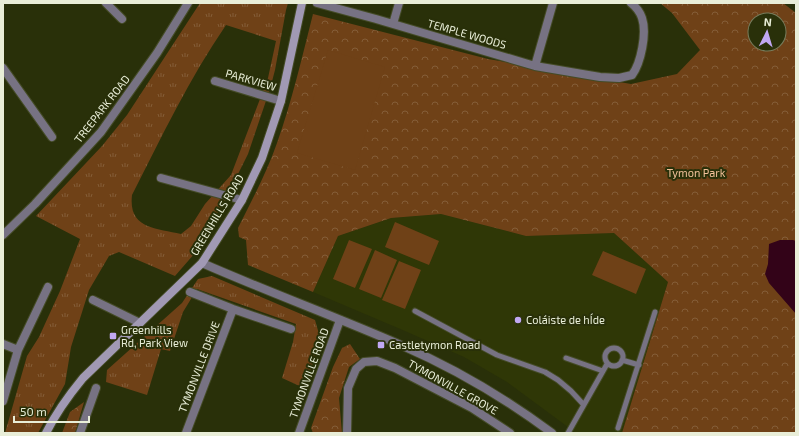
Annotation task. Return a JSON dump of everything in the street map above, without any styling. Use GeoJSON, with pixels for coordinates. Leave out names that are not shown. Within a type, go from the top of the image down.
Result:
{"type":"FeatureCollection","features":[{"type":"Feature","properties":{"kind":"main road","name":"GREENHILLS ROAD"},"geometry":{"type":"LineString","coordinates":[[46,433],[68,396],[83,378],[202,263],[242,200],[262,158],[281,101],[302,3]]}},
{"type":"Feature","properties":{"kind":"street"},"geometry":{"type":"LineString","coordinates":[[106,3],[122,19]]}},
{"type":"Feature","properties":{"kind":"street","name":"TREEPARK ROAD"},"geometry":{"type":"LineString","coordinates":[[3,236],[35,204],[101,132],[157,53],[188,3]]}},
{"type":"Feature","properties":{"kind":"street","name":"TEMPLE WOODS"},"geometry":{"type":"LineString","coordinates":[[317,3],[534,66],[600,77],[619,78],[632,75],[637,67],[641,54],[644,25],[642,17],[636,7],[631,3]]}},
{"type":"Feature","properties":{"kind":"street"},"geometry":{"type":"LineString","coordinates":[[393,24],[399,3]]}},
{"type":"Feature","properties":{"kind":"street"},"geometry":{"type":"LineString","coordinates":[[534,66],[553,3]]}},
{"type":"Feature","properties":{"kind":"street"},"geometry":{"type":"LineString","coordinates":[[3,68],[52,137]]}},
{"type":"Feature","properties":{"kind":"street","name":"PARKVIEW"},"geometry":{"type":"LineString","coordinates":[[214,82],[281,101]]}},
{"type":"Feature","properties":{"kind":"street"},"geometry":{"type":"LineString","coordinates":[[162,178],[242,200]]}},
{"type":"Feature","properties":{"kind":"street"},"geometry":{"type":"LineString","coordinates":[[202,263],[404,347],[473,381],[552,433]]}},
{"type":"Feature","properties":{"kind":"street"},"geometry":{"type":"LineString","coordinates":[[3,402],[18,350],[48,287]]}},
{"type":"Feature","properties":{"kind":"street"},"geometry":{"type":"LineString","coordinates":[[190,292],[291,329]]}},
{"type":"Feature","properties":{"kind":"street"},"geometry":{"type":"LineString","coordinates":[[93,300],[140,323]]}},
{"type":"Feature","properties":{"kind":"street","name":"TYMONVILLE DRIVE"},"geometry":{"type":"LineString","coordinates":[[186,433],[233,309]]}},
{"type":"Feature","properties":{"kind":"street","name":"TYMONVILLE ROAD"},"geometry":{"type":"LineString","coordinates":[[299,433],[340,320]]}},
{"type":"Feature","properties":{"kind":"street"},"geometry":{"type":"LineString","coordinates":[[3,344],[18,350]]}},
{"type":"Feature","properties":{"kind":"street","name":"TYMONVILLE GROVE"},"geometry":{"type":"LineString","coordinates":[[346,433],[348,388],[356,369],[364,362],[376,361],[395,368],[472,408],[510,433]]}},
{"type":"Feature","properties":{"kind":"street"},"geometry":{"type":"LineString","coordinates":[[80,433],[96,388]]}},
{"type":"Feature","properties":{"kind":"lane"},"geometry":{"type":"LineString","coordinates":[[415,311],[497,354],[545,372],[558,380],[583,404]]}},
{"type":"Feature","properties":{"kind":"lane"},"geometry":{"type":"LineString","coordinates":[[618,428],[655,312]]}},
{"type":"Feature","properties":{"kind":"lane"},"geometry":{"type":"LineString","coordinates":[[613,348],[620,350],[622,353],[622,360],[618,365],[614,366],[607,364],[605,361],[605,354],[607,351],[613,348]]}},
{"type":"Feature","properties":{"kind":"lane"},"geometry":{"type":"LineString","coordinates":[[566,358],[603,371]]}},
{"type":"Feature","properties":{"kind":"lane"},"geometry":{"type":"LineString","coordinates":[[622,360],[638,365]]}},
{"type":"Feature","properties":{"kind":"lane"},"geometry":{"type":"LineString","coordinates":[[568,433],[583,404],[607,364]]}},
{"type":"Feature","properties":{"kind":"shaded area","name":"Coláiste de hÍde"},"geometry":{"type":"Polygon","coordinates":[[[441,214],[526,236],[614,233],[668,282],[622,433],[576,433],[507,382],[464,357],[313,292],[338,236],[391,218],[441,214]]]}},
{"type":"Feature","properties":{"kind":"shaded area"},"geometry":{"type":"Polygon","coordinates":[[[780,240],[796,241],[796,314],[769,283],[765,274],[768,264],[769,244],[780,240]]]}},
{"type":"Feature","properties":{"kind":"green space"},"geometry":{"type":"Polygon","coordinates":[[[200,3],[288,3],[270,89],[248,154],[226,198],[195,253],[175,276],[119,252],[109,256],[89,290],[71,347],[65,384],[38,433],[5,433],[27,356],[39,337],[60,291],[80,239],[36,216],[102,146],[127,115],[200,3]],[[226,25],[188,87],[132,195],[134,215],[139,221],[153,228],[181,234],[191,226],[205,204],[231,175],[268,78],[276,41],[226,25]]]}},
{"type":"Feature","properties":{"kind":"green space","name":"Tymon Park"},"geometry":{"type":"Polygon","coordinates":[[[660,3],[783,3],[796,13],[796,433],[622,433],[668,282],[614,233],[526,236],[441,214],[391,218],[338,236],[313,292],[248,265],[246,240],[239,237],[238,228],[264,175],[277,143],[292,95],[313,14],[488,59],[631,84],[677,74],[700,50],[672,13],[660,3]]]}},
{"type":"Feature","properties":{"kind":"green space"},"geometry":{"type":"Polygon","coordinates":[[[328,50],[385,67],[355,170],[297,153],[328,50]]]}},
{"type":"Feature","properties":{"kind":"green space"},"geometry":{"type":"Polygon","coordinates":[[[395,222],[439,241],[429,265],[385,247],[395,222]]]}},
{"type":"Feature","properties":{"kind":"green space"},"geometry":{"type":"Polygon","coordinates":[[[349,240],[372,249],[355,288],[333,279],[349,240]]]}},
{"type":"Feature","properties":{"kind":"green space"},"geometry":{"type":"Polygon","coordinates":[[[375,250],[397,260],[381,298],[359,289],[375,250]]]}},
{"type":"Feature","properties":{"kind":"green space"},"geometry":{"type":"Polygon","coordinates":[[[603,251],[646,269],[636,294],[592,275],[603,251]]]}},
{"type":"Feature","properties":{"kind":"green space"},"geometry":{"type":"Polygon","coordinates":[[[399,261],[421,270],[405,309],[382,300],[399,261]]]}},
{"type":"Feature","properties":{"kind":"green space"},"geometry":{"type":"Polygon","coordinates":[[[212,276],[315,320],[321,341],[304,388],[282,378],[293,342],[296,324],[197,289],[183,312],[170,351],[161,349],[147,395],[106,382],[107,370],[182,303],[198,279],[212,276]]]}},
{"type":"Feature","properties":{"kind":"green space"},"geometry":{"type":"Polygon","coordinates":[[[350,344],[360,359],[349,367],[339,398],[342,433],[313,433],[311,428],[333,367],[342,348],[350,344]]]}},
{"type":"Feature","properties":{"kind":"green space"},"geometry":{"type":"Polygon","coordinates":[[[84,402],[75,433],[62,433],[70,412],[84,402]]]}},
{"type":"Feature","properties":{"kind":"place","name":"Coláiste de hÍde"},"geometry":{"type":"Point","coordinates":[518,320]}},
{"type":"Feature","properties":{"kind":"place","name":"Greenhills Rd, Park View"},"geometry":{"type":"Point","coordinates":[113,336]}},
{"type":"Feature","properties":{"kind":"place","name":"Castletymon Road"},"geometry":{"type":"Point","coordinates":[381,345]}}]}
